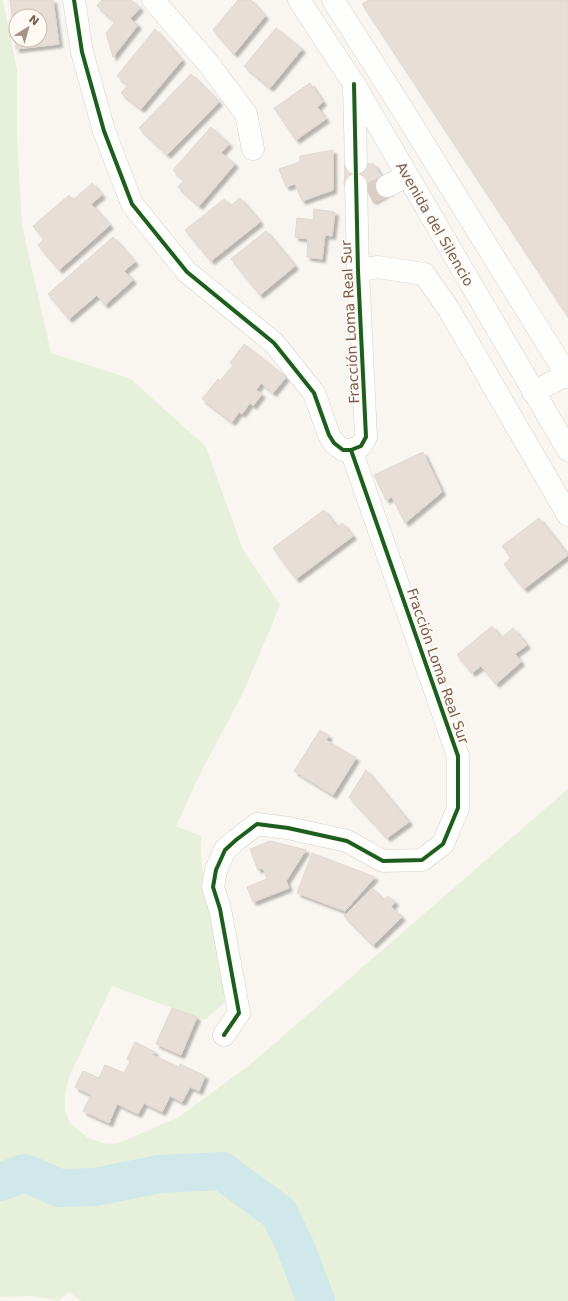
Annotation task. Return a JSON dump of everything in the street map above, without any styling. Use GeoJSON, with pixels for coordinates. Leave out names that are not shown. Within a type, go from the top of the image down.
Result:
{"type":"FeatureCollection","features":[{"type":"Feature","properties":{"kind":"street"},"geometry":{"type":"LineString","coordinates":[[74,0],[82,52],[104,131],[132,204],[187,272],[243,316],[274,343],[314,393],[329,435],[334,443],[343,450],[351,450]]}},
{"type":"Feature","properties":{"kind":"street"},"geometry":{"type":"LineString","coordinates":[[153,0],[208,63],[246,114],[253,149]]}},
{"type":"Feature","properties":{"kind":"street","name":"Avenida del Silencio"},"geometry":{"type":"LineString","coordinates":[[299,0],[354,84],[568,450]]}},
{"type":"Feature","properties":{"kind":"street"},"geometry":{"type":"LineString","coordinates":[[333,0],[567,376],[534,392]]}},
{"type":"Feature","properties":{"kind":"street"},"geometry":{"type":"LineString","coordinates":[[354,84],[356,163]]}},
{"type":"Feature","properties":{"kind":"street","name":"Fracción Loma Real Sur"},"geometry":{"type":"LineString","coordinates":[[224,1035],[239,1013],[220,909],[213,887],[216,870],[225,850],[257,824],[288,828],[347,841],[383,861],[422,860],[443,844],[458,808],[458,756],[351,450],[361,446],[366,437],[358,271],[367,191],[407,176]]}},
{"type":"Feature","properties":{"kind":"street"},"geometry":{"type":"LineString","coordinates":[[358,271],[377,267],[424,274],[448,308],[568,515]]}},
{"type":"Feature","properties":{"kind":"green space"},"geometry":{"type":"Polygon","coordinates":[[[0,0],[3,0],[8,25],[8,48],[13,48],[17,70],[17,139],[22,225],[51,353],[131,379],[206,447],[243,550],[280,605],[244,691],[201,772],[176,826],[201,836],[204,881],[220,962],[225,1002],[205,1020],[112,986],[69,1077],[65,1094],[65,1110],[70,1123],[88,1138],[106,1144],[118,1143],[179,1117],[252,1063],[568,789],[568,1301],[81,1301],[69,1292],[58,1301],[33,1296],[0,1297],[0,0]]]}},
{"type":"Feature","properties":{"kind":"building"},"geometry":{"type":"Polygon","coordinates":[[[10,0],[53,0],[59,44],[48,45],[48,8],[11,8],[10,0]]]}},
{"type":"Feature","properties":{"kind":"building"},"geometry":{"type":"Polygon","coordinates":[[[102,0],[131,0],[140,8],[130,19],[138,25],[113,57],[106,33],[115,22],[97,6],[102,0]]]}},
{"type":"Feature","properties":{"kind":"building"},"geometry":{"type":"Polygon","coordinates":[[[238,0],[251,0],[265,16],[234,54],[213,30],[238,0]]]}},
{"type":"Feature","properties":{"kind":"building"},"geometry":{"type":"Polygon","coordinates":[[[369,0],[568,0],[568,317],[362,4],[369,0]]]}},
{"type":"Feature","properties":{"kind":"building"},"geometry":{"type":"Polygon","coordinates":[[[276,28],[302,49],[270,88],[244,66],[276,28]]]}},
{"type":"Feature","properties":{"kind":"building"},"geometry":{"type":"Polygon","coordinates":[[[155,29],[182,60],[141,109],[121,93],[128,85],[117,76],[155,29]]]}},
{"type":"Feature","properties":{"kind":"building"},"geometry":{"type":"Polygon","coordinates":[[[191,74],[219,102],[167,155],[139,128],[191,74]]]}},
{"type":"Feature","properties":{"kind":"building"},"geometry":{"type":"Polygon","coordinates":[[[310,83],[323,102],[317,107],[326,119],[296,140],[274,108],[310,83]]]}},
{"type":"Feature","properties":{"kind":"building"},"geometry":{"type":"Polygon","coordinates":[[[211,127],[229,144],[221,153],[235,164],[199,206],[178,187],[184,180],[173,170],[211,127]]]}},
{"type":"Feature","properties":{"kind":"building"},"geometry":{"type":"Polygon","coordinates":[[[333,150],[333,190],[302,201],[295,184],[286,187],[279,169],[300,162],[300,156],[333,150]]]}},
{"type":"Feature","properties":{"kind":"building"},"geometry":{"type":"Polygon","coordinates":[[[345,163],[374,164],[390,191],[373,201],[364,186],[344,185],[345,163]]]}},
{"type":"Feature","properties":{"kind":"building"},"geometry":{"type":"Polygon","coordinates":[[[92,183],[102,195],[91,204],[110,225],[59,270],[38,245],[44,239],[33,226],[69,195],[73,200],[92,183]]]}},
{"type":"Feature","properties":{"kind":"building"},"geometry":{"type":"Polygon","coordinates":[[[240,198],[260,222],[211,261],[185,230],[224,199],[230,206],[240,198]]]}},
{"type":"Feature","properties":{"kind":"building"},"geometry":{"type":"Polygon","coordinates":[[[314,209],[335,212],[332,236],[325,235],[322,259],[307,257],[308,239],[295,237],[297,218],[313,220],[314,209]]]}},
{"type":"Feature","properties":{"kind":"building"},"geometry":{"type":"Polygon","coordinates":[[[266,231],[295,266],[260,295],[231,259],[266,231]]]}},
{"type":"Feature","properties":{"kind":"building"},"geometry":{"type":"Polygon","coordinates":[[[113,237],[135,262],[124,271],[133,280],[105,305],[97,295],[69,319],[48,294],[113,237]]]}},
{"type":"Feature","properties":{"kind":"building"},"geometry":{"type":"Polygon","coordinates":[[[244,344],[286,377],[273,393],[261,383],[256,390],[262,394],[253,406],[250,403],[242,414],[239,412],[232,422],[202,399],[218,379],[220,381],[233,365],[230,363],[244,344]]]}},
{"type":"Feature","properties":{"kind":"building"},"geometry":{"type":"Polygon","coordinates":[[[423,452],[442,492],[405,523],[392,497],[386,500],[374,475],[423,452]]]}},
{"type":"Feature","properties":{"kind":"building"},"geometry":{"type":"Polygon","coordinates":[[[324,510],[337,527],[342,523],[353,536],[296,579],[273,548],[324,510]]]}},
{"type":"Feature","properties":{"kind":"building"},"geometry":{"type":"Polygon","coordinates":[[[539,518],[568,555],[524,589],[504,564],[511,558],[502,546],[539,518]]]}},
{"type":"Feature","properties":{"kind":"building"},"geometry":{"type":"Polygon","coordinates":[[[492,626],[501,638],[513,628],[527,645],[515,654],[521,662],[496,684],[481,666],[472,673],[457,655],[492,626]]]}},
{"type":"Feature","properties":{"kind":"building"},"geometry":{"type":"Polygon","coordinates":[[[320,730],[329,736],[326,740],[356,758],[333,795],[294,771],[320,730]]]}},
{"type":"Feature","properties":{"kind":"building"},"geometry":{"type":"Polygon","coordinates":[[[366,770],[409,822],[387,838],[349,797],[366,770]]]}},
{"type":"Feature","properties":{"kind":"building"},"geometry":{"type":"Polygon","coordinates":[[[270,841],[306,850],[286,881],[289,888],[253,902],[247,887],[267,879],[264,870],[261,868],[258,870],[250,849],[270,841]]]}},
{"type":"Feature","properties":{"kind":"building"},"geometry":{"type":"Polygon","coordinates":[[[312,853],[375,877],[345,911],[297,893],[312,853]]]}},
{"type":"Feature","properties":{"kind":"building"},"geometry":{"type":"Polygon","coordinates":[[[372,888],[384,900],[388,896],[395,902],[391,907],[402,917],[373,945],[344,916],[372,888]]]}},
{"type":"Feature","properties":{"kind":"building"},"geometry":{"type":"Polygon","coordinates":[[[172,1008],[197,1017],[181,1055],[156,1044],[172,1008]]]}},
{"type":"Feature","properties":{"kind":"building"},"geometry":{"type":"Polygon","coordinates":[[[135,1042],[155,1052],[153,1055],[179,1067],[180,1064],[205,1076],[199,1091],[190,1087],[182,1102],[170,1096],[162,1112],[144,1103],[138,1114],[117,1104],[109,1123],[83,1111],[91,1095],[75,1087],[83,1071],[99,1078],[105,1065],[124,1073],[130,1061],[127,1059],[135,1042]]]}},
{"type":"Feature","properties":{"kind":"waterway"},"geometry":{"type":"LineString","coordinates":[[0,1182],[25,1173],[59,1188],[95,1187],[160,1174],[222,1171],[279,1213],[295,1246],[316,1301]]}},
{"type":"Feature","properties":{"kind":"tunnel"},"geometry":{"type":"LineString","coordinates":[[369,194],[387,186]]}},
{"type":"Feature","properties":{"kind":"cycle path"},"geometry":{"type":"LineString","coordinates":[[74,0],[82,52],[104,131],[132,204],[187,272],[274,343],[314,393],[329,435],[334,443],[343,450],[351,450],[361,446],[366,437],[358,271],[354,84]]}},
{"type":"Feature","properties":{"kind":"cycle path"},"geometry":{"type":"LineString","coordinates":[[224,1035],[239,1013],[220,909],[213,887],[216,870],[225,850],[257,824],[288,828],[347,841],[383,861],[422,860],[443,844],[458,808],[458,756],[351,450]]}}]}
